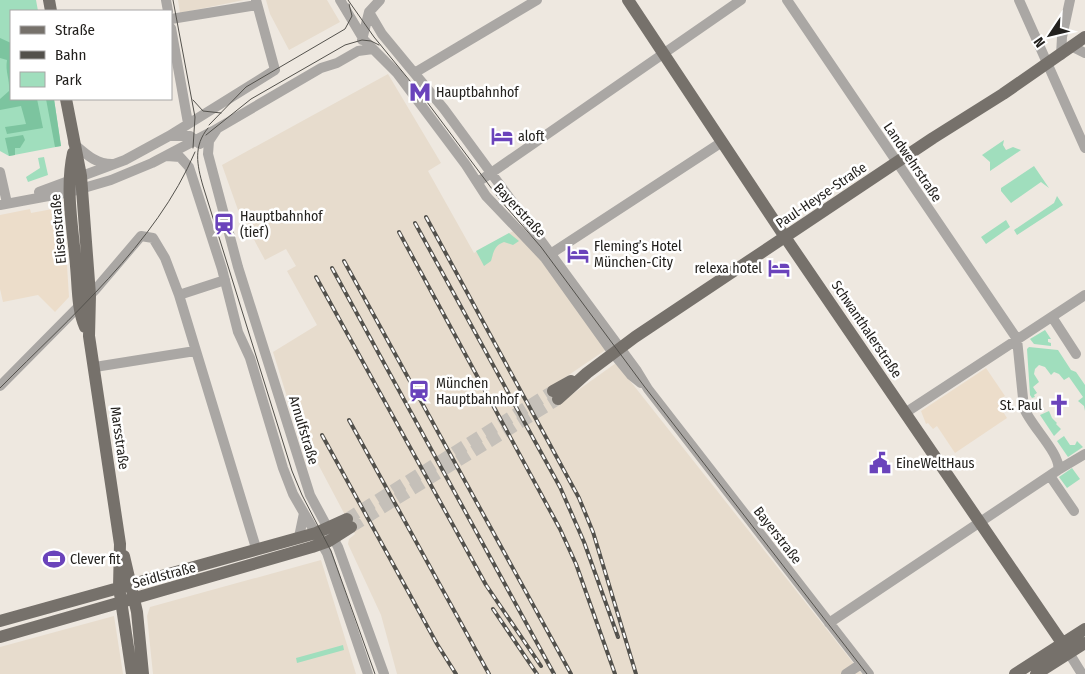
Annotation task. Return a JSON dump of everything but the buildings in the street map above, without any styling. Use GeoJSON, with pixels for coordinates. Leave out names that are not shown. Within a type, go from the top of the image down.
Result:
{"type":"FeatureCollection","features":[{"type":"Feature","properties":{"kind":"main road","name":"Schwanthalerstraße"},"geometry":{"type":"LineString","coordinates":[[628,0],[785,237],[1065,648]]}},
{"type":"Feature","properties":{"kind":"main road","name":"Paul-Heyse-Straße"},"geometry":{"type":"LineString","coordinates":[[555,395],[617,350],[897,162],[1073,47],[1085,37]]}},
{"type":"Feature","properties":{"kind":"main road","name":"Elisenstraße"},"geometry":{"type":"LineString","coordinates":[[66,100],[74,146],[80,306]]}},
{"type":"Feature","properties":{"kind":"main road","name":"Elisenstraße"},"geometry":{"type":"LineString","coordinates":[[76,184],[90,295]]}},
{"type":"Feature","properties":{"kind":"main road","name":"Marsstraße"},"geometry":{"type":"LineString","coordinates":[[90,295],[89,336],[120,544],[125,586],[121,602],[132,674]]}},
{"type":"Feature","properties":{"kind":"main road","name":"Marsstraße"},"geometry":{"type":"LineString","coordinates":[[80,306],[81,319],[89,336]]}},
{"type":"Feature","properties":{"kind":"main road","name":"Seidlstraße"},"geometry":{"type":"LineString","coordinates":[[0,637],[135,599],[319,538],[349,523]]}},
{"type":"Feature","properties":{"kind":"main road","name":"Seidlstraße"},"geometry":{"type":"LineString","coordinates":[[0,621],[256,548],[299,537],[319,538]]}},
{"type":"Feature","properties":{"kind":"main road","name":"Marsstraße"},"geometry":{"type":"LineString","coordinates":[[125,586],[135,599],[143,674]]}},
{"type":"Feature","properties":{"kind":"main road"},"geometry":{"type":"LineString","coordinates":[[1036,674],[1085,629]]}},
{"type":"Feature","properties":{"kind":"main road"},"geometry":{"type":"LineString","coordinates":[[1015,674],[1065,648],[1085,643]]}},
{"type":"Feature","properties":{"kind":"street","name":"Bayerstraße"},"geometry":{"type":"LineString","coordinates":[[340,0],[362,37],[398,73],[491,202],[545,258],[617,350]]}},
{"type":"Feature","properties":{"kind":"street"},"geometry":{"type":"LineString","coordinates":[[358,51],[369,12],[380,0]]}},
{"type":"Feature","properties":{"kind":"street"},"geometry":{"type":"LineString","coordinates":[[416,72],[537,0]]}},
{"type":"Feature","properties":{"kind":"street"},"geometry":{"type":"LineString","coordinates":[[478,182],[741,0]]}},
{"type":"Feature","properties":{"kind":"street","name":"Landwehrstraße"},"geometry":{"type":"LineString","coordinates":[[787,0],[1017,339]]}},
{"type":"Feature","properties":{"kind":"street"},"geometry":{"type":"LineString","coordinates":[[1019,0],[1046,65],[1085,148]]}},
{"type":"Feature","properties":{"kind":"street"},"geometry":{"type":"LineString","coordinates":[[1061,55],[1062,34],[1070,0]]}},
{"type":"Feature","properties":{"kind":"street"},"geometry":{"type":"LineString","coordinates":[[76,184],[152,146],[275,70],[257,2],[172,19]]}},
{"type":"Feature","properties":{"kind":"street","name":"Bayerstraße"},"geometry":{"type":"LineString","coordinates":[[369,12],[382,34],[416,72],[552,253],[617,350],[631,375],[648,389],[869,674]]}},
{"type":"Feature","properties":{"kind":"street"},"geometry":{"type":"LineString","coordinates":[[172,34],[188,123]]}},
{"type":"Feature","properties":{"kind":"street"},"geometry":{"type":"LineString","coordinates":[[1073,47],[1085,53]]}},
{"type":"Feature","properties":{"kind":"street"},"geometry":{"type":"LineString","coordinates":[[0,172],[4,204],[76,184],[111,180],[146,166],[197,140],[310,74],[358,51],[373,50]]}},
{"type":"Feature","properties":{"kind":"street","name":"Arnulfstraße"},"geometry":{"type":"LineString","coordinates":[[217,129],[208,144],[209,160],[238,268],[310,495],[332,533],[384,674]]}},
{"type":"Feature","properties":{"kind":"street"},"geometry":{"type":"LineString","coordinates":[[169,136],[189,135],[197,140]]}},
{"type":"Feature","properties":{"kind":"street","name":"Arnulfstraße"},"geometry":{"type":"LineString","coordinates":[[197,140],[209,160]]}},
{"type":"Feature","properties":{"kind":"street"},"geometry":{"type":"LineString","coordinates":[[552,253],[722,142]]}},
{"type":"Feature","properties":{"kind":"street"},"geometry":{"type":"LineString","coordinates":[[74,146],[103,164],[115,164]]}},
{"type":"Feature","properties":{"kind":"street"},"geometry":{"type":"LineString","coordinates":[[152,146],[162,158]]}},
{"type":"Feature","properties":{"kind":"street"},"geometry":{"type":"LineString","coordinates":[[139,152],[146,166]]}},
{"type":"Feature","properties":{"kind":"street"},"geometry":{"type":"LineString","coordinates":[[162,158],[177,156],[187,163],[225,280],[238,332],[250,358],[282,468],[293,494],[319,538],[337,579],[368,674]]}},
{"type":"Feature","properties":{"kind":"street"},"geometry":{"type":"LineString","coordinates":[[197,193],[203,186],[217,187]]}},
{"type":"Feature","properties":{"kind":"street"},"geometry":{"type":"LineString","coordinates":[[0,386],[80,306],[141,236],[150,236],[157,242],[179,295],[256,548]]}},
{"type":"Feature","properties":{"kind":"street"},"geometry":{"type":"LineString","coordinates":[[179,295],[225,280]]}},
{"type":"Feature","properties":{"kind":"street"},"geometry":{"type":"LineString","coordinates":[[906,413],[1085,295]]}},
{"type":"Feature","properties":{"kind":"street"},"geometry":{"type":"LineString","coordinates":[[1052,317],[1076,354]]}},
{"type":"Feature","properties":{"kind":"street"},"geometry":{"type":"LineString","coordinates":[[1017,339],[1024,408],[1058,460],[1054,473],[1074,511]]}},
{"type":"Feature","properties":{"kind":"street"},"geometry":{"type":"LineString","coordinates":[[95,368],[195,351]]}},
{"type":"Feature","properties":{"kind":"street"},"geometry":{"type":"LineString","coordinates":[[829,623],[1085,454]]}},
{"type":"Feature","properties":{"kind":"street"},"geometry":{"type":"LineString","coordinates":[[299,537],[304,513]]}},
{"type":"Feature","properties":{"kind":"street","name":"Schwanthalerstraße"},"geometry":{"type":"LineString","coordinates":[[1065,648],[1082,674]]}},
{"type":"Feature","properties":{"kind":"street"},"geometry":{"type":"LineString","coordinates":[[846,674],[861,664]]}},
{"type":"Feature","properties":{"kind":"shaded area"},"geometry":{"type":"Polygon","coordinates":[[[178,0],[244,0],[180,13],[178,0]]]}},
{"type":"Feature","properties":{"kind":"shaded area"},"geometry":{"type":"Polygon","coordinates":[[[266,0],[327,0],[340,22],[289,50],[270,14],[266,0]]]}},
{"type":"Feature","properties":{"kind":"shaded area"},"geometry":{"type":"Polygon","coordinates":[[[388,74],[441,163],[428,171],[474,253],[515,230],[534,249],[607,349],[551,387],[560,403],[616,363],[862,674],[397,674],[381,615],[348,544],[349,539],[355,534],[299,428],[297,429],[273,352],[317,325],[287,271],[296,266],[286,249],[265,260],[238,210],[222,165],[388,74]]]}},
{"type":"Feature","properties":{"kind":"shaded area"},"geometry":{"type":"Polygon","coordinates":[[[58,208],[65,233],[69,297],[55,312],[38,295],[3,302],[0,289],[0,215],[30,209],[31,213],[58,208]]]}},
{"type":"Feature","properties":{"kind":"shaded area"},"geometry":{"type":"Polygon","coordinates":[[[986,368],[1005,396],[997,402],[1007,418],[955,453],[937,426],[933,429],[928,423],[926,424],[921,411],[986,368]]]}},
{"type":"Feature","properties":{"kind":"shaded area"},"geometry":{"type":"Polygon","coordinates":[[[321,560],[356,674],[153,674],[147,616],[150,607],[321,560]]]}},
{"type":"Feature","properties":{"kind":"shaded area"},"geometry":{"type":"Polygon","coordinates":[[[114,616],[123,674],[0,674],[0,647],[114,616]]]}},
{"type":"Feature","properties":{"kind":"green space"},"geometry":{"type":"Polygon","coordinates":[[[0,0],[36,0],[38,10],[10,10],[10,100],[54,100],[61,146],[9,156],[0,151],[0,0]]]}},
{"type":"Feature","properties":{"kind":"green space"},"geometry":{"type":"Polygon","coordinates":[[[0,38],[10,43],[10,100],[37,100],[43,128],[7,134],[5,127],[26,124],[21,106],[0,110],[0,99],[9,91],[9,87],[7,60],[0,58],[0,38]]]}},
{"type":"Feature","properties":{"kind":"green space"},"geometry":{"type":"Polygon","coordinates":[[[46,100],[54,100],[61,146],[55,147],[46,100]]]}},
{"type":"Feature","properties":{"kind":"green space"},"geometry":{"type":"Polygon","coordinates":[[[23,135],[25,140],[20,148],[15,148],[15,155],[9,156],[5,138],[23,135]]]}},
{"type":"Feature","properties":{"kind":"green space"},"geometry":{"type":"Polygon","coordinates":[[[1004,140],[1003,145],[1006,150],[1013,147],[1021,150],[990,171],[990,162],[982,155],[1004,140]]]}},
{"type":"Feature","properties":{"kind":"green space"},"geometry":{"type":"Polygon","coordinates":[[[44,157],[48,175],[28,182],[26,177],[40,168],[38,158],[44,157]]]}},
{"type":"Feature","properties":{"kind":"green space"},"geometry":{"type":"Polygon","coordinates":[[[1034,166],[1049,188],[1041,182],[1011,203],[1001,191],[1001,188],[1034,166]]]}},
{"type":"Feature","properties":{"kind":"green space"},"geometry":{"type":"Polygon","coordinates":[[[1057,196],[1063,205],[1017,235],[1014,230],[1054,203],[1057,196]]]}},
{"type":"Feature","properties":{"kind":"green space"},"geometry":{"type":"Polygon","coordinates":[[[1006,220],[1010,227],[986,244],[981,237],[1006,220]]]}},
{"type":"Feature","properties":{"kind":"green space"},"geometry":{"type":"Polygon","coordinates":[[[509,233],[519,241],[513,245],[504,242],[498,245],[491,261],[484,266],[476,251],[509,233]]]}},
{"type":"Feature","properties":{"kind":"green space"},"geometry":{"type":"Polygon","coordinates":[[[1045,330],[1051,339],[1048,339],[1048,342],[1051,343],[1051,346],[1034,344],[1030,339],[1045,330]]]}},
{"type":"Feature","properties":{"kind":"green space"},"geometry":{"type":"Polygon","coordinates":[[[1029,347],[1058,350],[1071,370],[1076,372],[1085,385],[1085,411],[1084,406],[1078,401],[1083,397],[1069,377],[1064,380],[1059,374],[1054,372],[1051,375],[1045,367],[1039,365],[1035,369],[1034,374],[1039,382],[1033,387],[1037,393],[1032,398],[1030,395],[1027,349],[1029,347]]]}},
{"type":"Feature","properties":{"kind":"green space"},"geometry":{"type":"Polygon","coordinates":[[[1049,411],[1061,429],[1054,436],[1040,415],[1049,411]]]}},
{"type":"Feature","properties":{"kind":"green space"},"geometry":{"type":"Polygon","coordinates":[[[1064,436],[1070,445],[1075,445],[1077,441],[1083,447],[1068,457],[1057,441],[1064,436]]]}},
{"type":"Feature","properties":{"kind":"green space"},"geometry":{"type":"Polygon","coordinates":[[[1072,468],[1080,479],[1067,488],[1059,477],[1072,468]]]}},
{"type":"Feature","properties":{"kind":"green space"},"geometry":{"type":"Polygon","coordinates":[[[343,645],[344,650],[297,663],[296,658],[343,645]]]}},
{"type":"Feature","properties":{"kind":"tunnel"},"geometry":{"type":"LineString","coordinates":[[347,519],[553,391]]}},
{"type":"Feature","properties":{"kind":"tunnel"},"geometry":{"type":"LineString","coordinates":[[351,527],[558,399]]}},
{"type":"Feature","properties":{"kind":"tram line"},"geometry":{"type":"LineString","coordinates":[[173,0],[195,117],[193,148]]}},
{"type":"Feature","properties":{"kind":"tram line"},"geometry":{"type":"LineString","coordinates":[[348,0],[374,37],[424,98],[501,201],[541,247],[644,386],[867,674]]}},
{"type":"Feature","properties":{"kind":"tram line"},"geometry":{"type":"LineString","coordinates":[[209,125],[246,87],[345,29],[352,16],[349,4]]}},
{"type":"Feature","properties":{"kind":"tram line"},"geometry":{"type":"LineString","coordinates":[[206,135],[251,99],[345,45],[362,40],[371,41],[379,45]]}},
{"type":"Feature","properties":{"kind":"tram line"},"geometry":{"type":"LineString","coordinates":[[193,100],[203,111],[221,113]]}},
{"type":"Feature","properties":{"kind":"tram line"},"geometry":{"type":"LineString","coordinates":[[208,128],[203,135],[198,149],[199,171],[203,186],[292,471],[302,495],[331,551],[375,674]]}},
{"type":"Feature","properties":{"kind":"tram line"},"geometry":{"type":"LineString","coordinates":[[0,388],[82,307],[134,249],[158,218],[178,186],[195,152]]}},
{"type":"Feature","properties":{"kind":"railway"},"geometry":{"type":"LineString","coordinates":[[426,217],[579,498],[593,532],[636,674]]}},
{"type":"Feature","properties":{"kind":"railway"},"geometry":{"type":"LineString","coordinates":[[415,223],[560,487],[584,542],[618,637]]}},
{"type":"Feature","properties":{"kind":"railway"},"geometry":{"type":"LineString","coordinates":[[399,232],[560,529],[576,564],[615,674]]}},
{"type":"Feature","properties":{"kind":"railway"},"geometry":{"type":"LineString","coordinates":[[344,261],[571,674]]}},
{"type":"Feature","properties":{"kind":"railway"},"geometry":{"type":"LineString","coordinates":[[332,268],[554,674]]}},
{"type":"Feature","properties":{"kind":"railway"},"geometry":{"type":"LineString","coordinates":[[316,277],[486,585],[541,666]]}},
{"type":"Feature","properties":{"kind":"railway"},"geometry":{"type":"LineString","coordinates":[[349,420],[489,674]]}},
{"type":"Feature","properties":{"kind":"railway"},"geometry":{"type":"LineString","coordinates":[[322,435],[437,644],[456,674]]}},
{"type":"Feature","properties":{"kind":"railway"},"geometry":{"type":"LineString","coordinates":[[493,609],[537,674]]}},
{"type":"Feature","properties":{"kind":"place","name":"Hauptbahnhof"},"geometry":{"type":"Point","coordinates":[420,92]}},
{"type":"Feature","properties":{"kind":"place","name":"aloft"},"geometry":{"type":"Point","coordinates":[502,136]}},
{"type":"Feature","properties":{"kind":"place","name":"Hauptbahnhof (tief)"},"geometry":{"type":"Point","coordinates":[224,224]}},
{"type":"Feature","properties":{"kind":"place","name":"Fleming’s Hotel München-City"},"geometry":{"type":"Point","coordinates":[578,254]}},
{"type":"Feature","properties":{"kind":"place","name":"relexa hotel"},"geometry":{"type":"Point","coordinates":[779,268]}},
{"type":"Feature","properties":{"kind":"place","name":"München Hauptbahnhof"},"geometry":{"type":"Point","coordinates":[419,391]}},
{"type":"Feature","properties":{"kind":"place","name":"St. Paul"},"geometry":{"type":"Point","coordinates":[1059,405]}},
{"type":"Feature","properties":{"kind":"place","name":"EineWeltHaus"},"geometry":{"type":"Point","coordinates":[880,463]}},
{"type":"Feature","properties":{"kind":"place","name":"Clever fit"},"geometry":{"type":"Point","coordinates":[54,559]}}]}
